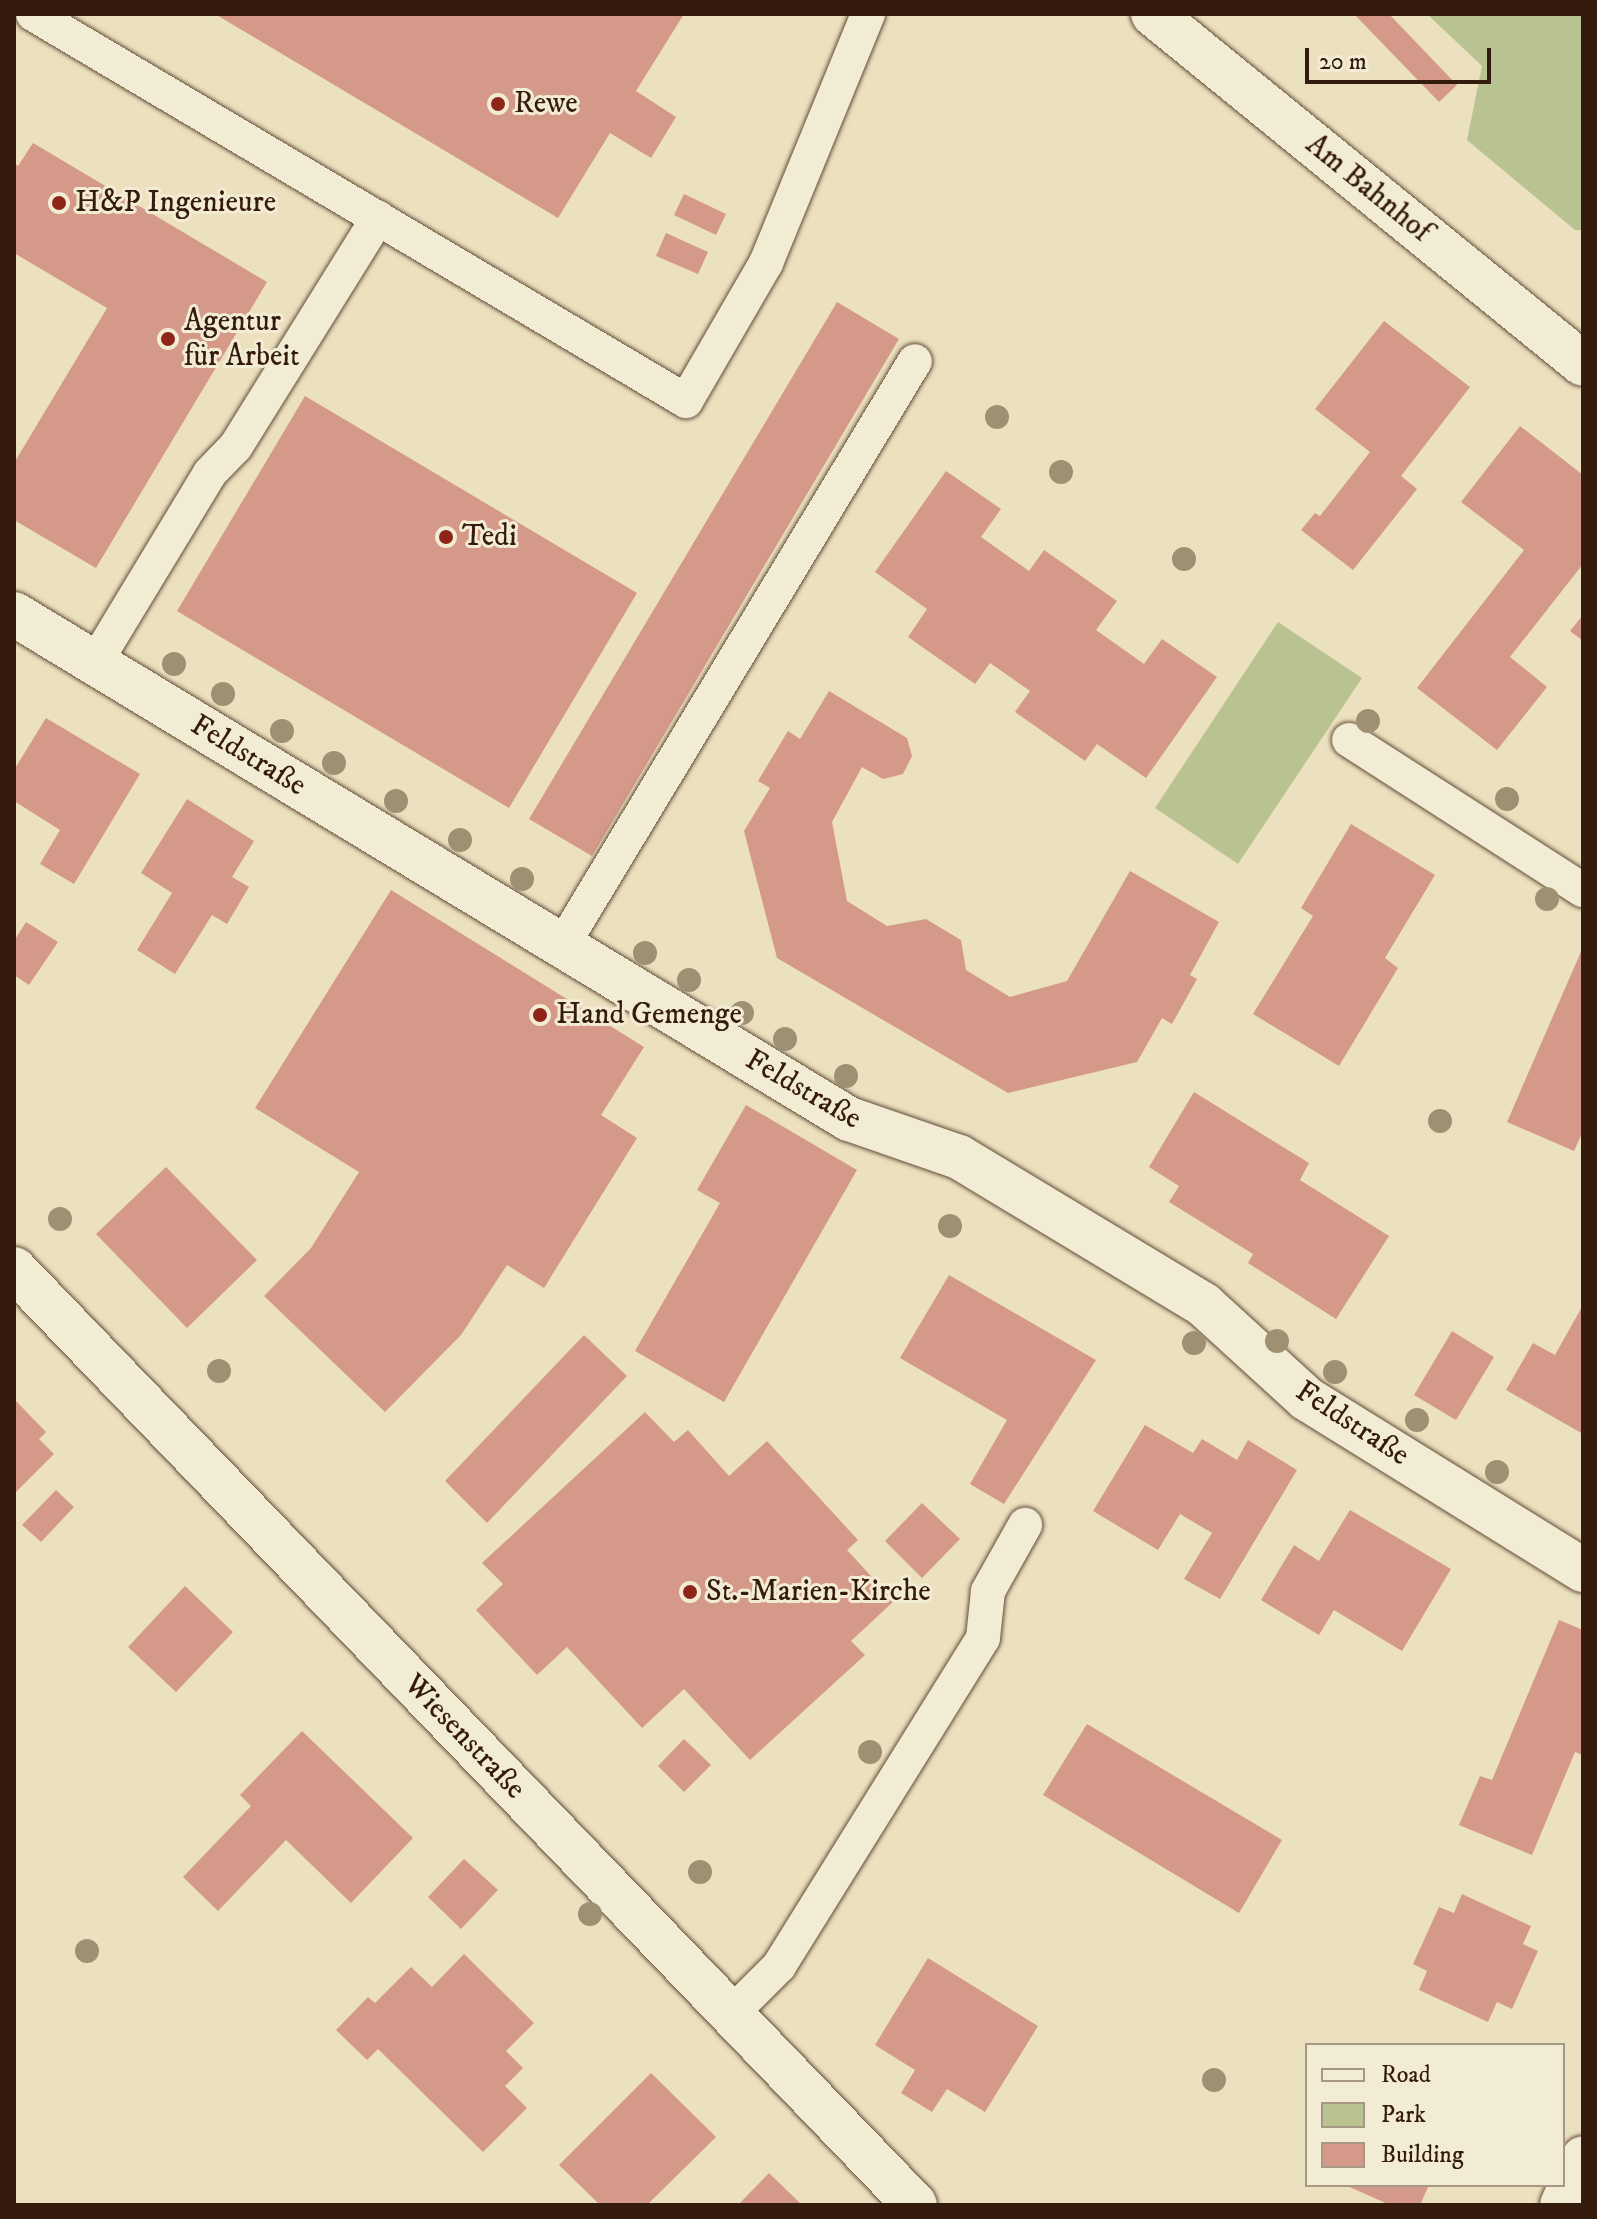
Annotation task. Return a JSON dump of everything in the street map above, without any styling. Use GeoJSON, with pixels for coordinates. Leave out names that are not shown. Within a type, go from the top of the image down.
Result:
{"type":"FeatureCollection","features":[{"type":"Feature","properties":{"kind":"street","name":"Am Bahnhof"},"geometry":{"type":"LineString","coordinates":[[1163,17],[1583,364]]}},
{"type":"Feature","properties":{"kind":"street","name":"Feldstraße"},"geometry":{"type":"LineString","coordinates":[[14,614],[849,1119],[959,1157],[1204,1305],[1307,1399],[1583,1570]]}},
{"type":"Feature","properties":{"kind":"street","name":"Wiesenstraße"},"geometry":{"type":"LineString","coordinates":[[14,1269],[915,2205]]}},
{"type":"Feature","properties":{"kind":"street"},"geometry":{"type":"LineString","coordinates":[[1562,2205],[1583,2158]]}},
{"type":"Feature","properties":{"kind":"lane"},"geometry":{"type":"LineString","coordinates":[[33,14],[686,401],[766,263],[868,14]]}},
{"type":"Feature","properties":{"kind":"lane"},"geometry":{"type":"LineString","coordinates":[[95,663],[210,473],[236,446],[378,218]]}},
{"type":"Feature","properties":{"kind":"lane"},"geometry":{"type":"LineString","coordinates":[[562,946],[915,361]]}},
{"type":"Feature","properties":{"kind":"lane"},"geometry":{"type":"LineString","coordinates":[[1349,740],[1583,890]]}},
{"type":"Feature","properties":{"kind":"lane"},"geometry":{"type":"LineString","coordinates":[[731,2014],[779,1966],[983,1638],[988,1591],[1025,1525]]}},
{"type":"Feature","properties":{"kind":"green space"},"geometry":{"type":"Polygon","coordinates":[[[1427,14],[1583,14],[1583,230],[1575,230],[1467,140],[1482,66],[1427,14]]]}},
{"type":"Feature","properties":{"kind":"green space"},"geometry":{"type":"Polygon","coordinates":[[[1278,622],[1362,678],[1238,864],[1155,808],[1278,622]]]}},
{"type":"Feature","properties":{"kind":"building","name":"Rewe"},"geometry":{"type":"Polygon","coordinates":[[[215,14],[684,14],[636,91],[676,117],[651,158],[610,133],[558,218],[215,14]]]}},
{"type":"Feature","properties":{"kind":"building"},"geometry":{"type":"Polygon","coordinates":[[[1354,14],[1389,14],[1457,85],[1439,102],[1354,14]]]}},
{"type":"Feature","properties":{"kind":"building"},"geometry":{"type":"Polygon","coordinates":[[[33,143],[267,282],[96,568],[14,520],[14,463],[107,308],[14,253],[14,163],[18,166],[33,143]]]}},
{"type":"Feature","properties":{"kind":"building"},"geometry":{"type":"Polygon","coordinates":[[[684,194],[726,214],[716,235],[674,215],[684,194]]]}},
{"type":"Feature","properties":{"kind":"building"},"geometry":{"type":"Polygon","coordinates":[[[666,233],[708,252],[698,274],[656,256],[666,233]]]}},
{"type":"Feature","properties":{"kind":"building"},"geometry":{"type":"Polygon","coordinates":[[[837,302],[899,339],[592,856],[529,819],[837,302]]]}},
{"type":"Feature","properties":{"kind":"building"},"geometry":{"type":"Polygon","coordinates":[[[1384,321],[1470,387],[1401,476],[1417,489],[1353,570],[1301,530],[1315,513],[1320,516],[1370,452],[1315,409],[1384,321]]]}},
{"type":"Feature","properties":{"kind":"building"},"geometry":{"type":"Polygon","coordinates":[[[305,396],[637,593],[509,808],[177,611],[305,396]]]}},
{"type":"Feature","properties":{"kind":"building"},"geometry":{"type":"Polygon","coordinates":[[[1520,426],[1583,475],[1583,564],[1510,657],[1547,687],[1497,750],[1417,688],[1524,550],[1461,502],[1520,426]]]}},
{"type":"Feature","properties":{"kind":"building"},"geometry":{"type":"Polygon","coordinates":[[[946,471],[1001,509],[981,537],[1029,571],[1044,550],[1117,601],[1096,630],[1144,664],[1162,639],[1217,677],[1146,778],[1097,744],[1085,761],[1015,712],[1030,691],[990,663],[975,684],[908,637],[927,609],[875,572],[946,471]]]}},
{"type":"Feature","properties":{"kind":"building"},"geometry":{"type":"Polygon","coordinates":[[[1583,615],[1583,641],[1570,631],[1583,615]]]}},
{"type":"Feature","properties":{"kind":"building"},"geometry":{"type":"Polygon","coordinates":[[[829,691],[907,738],[912,756],[903,774],[883,779],[862,767],[832,822],[847,901],[887,926],[926,919],[961,940],[966,970],[1010,997],[1067,981],[1130,871],[1219,922],[1190,975],[1197,979],[1172,1024],[1162,1018],[1137,1062],[1008,1093],[777,958],[744,831],[770,788],[758,781],[788,731],[800,739],[829,691]]]}},
{"type":"Feature","properties":{"kind":"building"},"geometry":{"type":"Polygon","coordinates":[[[46,718],[140,774],[74,884],[40,864],[60,830],[14,801],[14,770],[46,718]]]}},
{"type":"Feature","properties":{"kind":"building"},"geometry":{"type":"Polygon","coordinates":[[[187,799],[254,841],[232,877],[249,887],[227,924],[212,915],[175,974],[137,950],[172,893],[141,873],[187,799]]]}},
{"type":"Feature","properties":{"kind":"building"},"geometry":{"type":"Polygon","coordinates":[[[1351,824],[1435,875],[1385,958],[1398,968],[1339,1066],[1253,1014],[1313,916],[1301,908],[1351,824]]]}},
{"type":"Feature","properties":{"kind":"building"},"geometry":{"type":"Polygon","coordinates":[[[391,890],[644,1047],[601,1115],[637,1138],[544,1288],[507,1265],[461,1335],[385,1412],[264,1296],[311,1248],[359,1172],[255,1108],[391,890]]]}},
{"type":"Feature","properties":{"kind":"building"},"geometry":{"type":"Polygon","coordinates":[[[26,922],[58,942],[29,985],[14,975],[14,941],[26,922]]]}},
{"type":"Feature","properties":{"kind":"building"},"geometry":{"type":"Polygon","coordinates":[[[1583,947],[1583,1131],[1574,1151],[1507,1122],[1583,947]]]}},
{"type":"Feature","properties":{"kind":"building"},"geometry":{"type":"Polygon","coordinates":[[[1194,1092],[1309,1163],[1300,1180],[1389,1236],[1336,1319],[1248,1263],[1253,1254],[1169,1202],[1179,1186],[1149,1167],[1194,1092]]]}},
{"type":"Feature","properties":{"kind":"building"},"geometry":{"type":"Polygon","coordinates":[[[746,1105],[857,1170],[724,1402],[635,1351],[720,1203],[697,1190],[746,1105]]]}},
{"type":"Feature","properties":{"kind":"building"},"geometry":{"type":"Polygon","coordinates":[[[166,1167],[257,1260],[187,1328],[96,1234],[166,1167]]]}},
{"type":"Feature","properties":{"kind":"building"},"geometry":{"type":"Polygon","coordinates":[[[949,1275],[1096,1360],[1004,1504],[970,1484],[1007,1420],[900,1358],[949,1275]]]}},
{"type":"Feature","properties":{"kind":"building"},"geometry":{"type":"Polygon","coordinates":[[[1583,1305],[1583,1434],[1506,1390],[1533,1343],[1555,1355],[1583,1305]]]}},
{"type":"Feature","properties":{"kind":"building"},"geometry":{"type":"Polygon","coordinates":[[[1452,1331],[1494,1357],[1456,1420],[1414,1395],[1452,1331]]]}},
{"type":"Feature","properties":{"kind":"building"},"geometry":{"type":"Polygon","coordinates":[[[584,1335],[627,1376],[487,1523],[445,1481],[584,1335]]]}},
{"type":"Feature","properties":{"kind":"building"},"geometry":{"type":"Polygon","coordinates":[[[14,1399],[46,1432],[39,1439],[54,1454],[14,1494],[14,1399]]]}},
{"type":"Feature","properties":{"kind":"building","name":"St.-Marien-Kirche"},"geometry":{"type":"Polygon","coordinates":[[[645,1412],[674,1442],[688,1430],[729,1476],[767,1441],[858,1540],[847,1550],[894,1601],[851,1641],[865,1655],[750,1760],[684,1689],[642,1728],[567,1647],[537,1675],[476,1610],[503,1584],[482,1563],[645,1412]]]}},
{"type":"Feature","properties":{"kind":"building"},"geometry":{"type":"Polygon","coordinates":[[[1145,1425],[1193,1453],[1202,1439],[1237,1460],[1248,1440],[1297,1470],[1220,1599],[1184,1579],[1212,1533],[1180,1514],[1158,1550],[1093,1511],[1145,1425]]]}},
{"type":"Feature","properties":{"kind":"building"},"geometry":{"type":"Polygon","coordinates":[[[56,1490],[74,1507],[41,1542],[22,1525],[56,1490]]]}},
{"type":"Feature","properties":{"kind":"building"},"geometry":{"type":"Polygon","coordinates":[[[922,1503],[960,1539],[922,1578],[885,1541],[922,1503]]]}},
{"type":"Feature","properties":{"kind":"building"},"geometry":{"type":"Polygon","coordinates":[[[1350,1510],[1451,1569],[1402,1651],[1334,1610],[1319,1635],[1261,1600],[1294,1545],[1319,1561],[1350,1510]]]}},
{"type":"Feature","properties":{"kind":"building"},"geometry":{"type":"Polygon","coordinates":[[[185,1586],[233,1632],[176,1692],[128,1647],[185,1586]]]}},
{"type":"Feature","properties":{"kind":"building"},"geometry":{"type":"Polygon","coordinates":[[[1559,1620],[1583,1630],[1583,1755],[1575,1752],[1532,1855],[1459,1825],[1480,1776],[1492,1780],[1559,1620]]]}},
{"type":"Feature","properties":{"kind":"building"},"geometry":{"type":"Polygon","coordinates":[[[1087,1724],[1282,1840],[1239,1913],[1043,1795],[1087,1724]]]}},
{"type":"Feature","properties":{"kind":"building"},"geometry":{"type":"Polygon","coordinates":[[[302,1731],[413,1838],[351,1903],[286,1840],[218,1911],[183,1877],[251,1806],[240,1795],[302,1731]]]}},
{"type":"Feature","properties":{"kind":"building"},"geometry":{"type":"Polygon","coordinates":[[[684,1739],[711,1765],[684,1792],[658,1766],[684,1739]]]}},
{"type":"Feature","properties":{"kind":"building"},"geometry":{"type":"Polygon","coordinates":[[[464,1859],[498,1890],[461,1929],[428,1897],[464,1859]]]}},
{"type":"Feature","properties":{"kind":"building"},"geometry":{"type":"Polygon","coordinates":[[[1462,1894],[1531,1926],[1523,1944],[1538,1951],[1512,2009],[1497,2002],[1488,2022],[1419,1990],[1427,1971],[1413,1964],[1439,1907],[1454,1913],[1462,1894]]]}},
{"type":"Feature","properties":{"kind":"building"},"geometry":{"type":"Polygon","coordinates":[[[464,1954],[534,2023],[506,2051],[523,2068],[505,2086],[527,2108],[483,2152],[378,2049],[367,2060],[336,2030],[368,1997],[375,2003],[411,1967],[432,1987],[464,1954]]]}},
{"type":"Feature","properties":{"kind":"building"},"geometry":{"type":"Polygon","coordinates":[[[928,1958],[1038,2026],[985,2112],[947,2089],[932,2112],[901,2093],[915,2070],[875,2045],[928,1958]]]}},
{"type":"Feature","properties":{"kind":"building"},"geometry":{"type":"Polygon","coordinates":[[[651,2073],[716,2137],[647,2205],[600,2205],[559,2165],[651,2073]]]}},
{"type":"Feature","properties":{"kind":"building"},"geometry":{"type":"Polygon","coordinates":[[[769,2173],[802,2205],[738,2205],[769,2173]]]}},
{"type":"Feature","properties":{"kind":"building"},"geometry":{"type":"Polygon","coordinates":[[[1350,2187],[1428,2187],[1420,2205],[1390,2205],[1350,2187]]]}},
{"type":"Feature","properties":{"kind":"place","name":"Rewe"},"geometry":{"type":"Point","coordinates":[498,104]}},
{"type":"Feature","properties":{"kind":"place","name":"H&P Ingenieure"},"geometry":{"type":"Point","coordinates":[59,203]}},
{"type":"Feature","properties":{"kind":"place","name":"Agentur für Arbeit"},"geometry":{"type":"Point","coordinates":[168,339]}},
{"type":"Feature","properties":{"kind":"place","name":"Tedi"},"geometry":{"type":"Point","coordinates":[446,537]}},
{"type":"Feature","properties":{"kind":"place","name":"Hand Gemenge"},"geometry":{"type":"Point","coordinates":[540,1015]}},
{"type":"Feature","properties":{"kind":"place","name":"St.-Marien-Kirche"},"geometry":{"type":"Point","coordinates":[690,1592]}}]}
